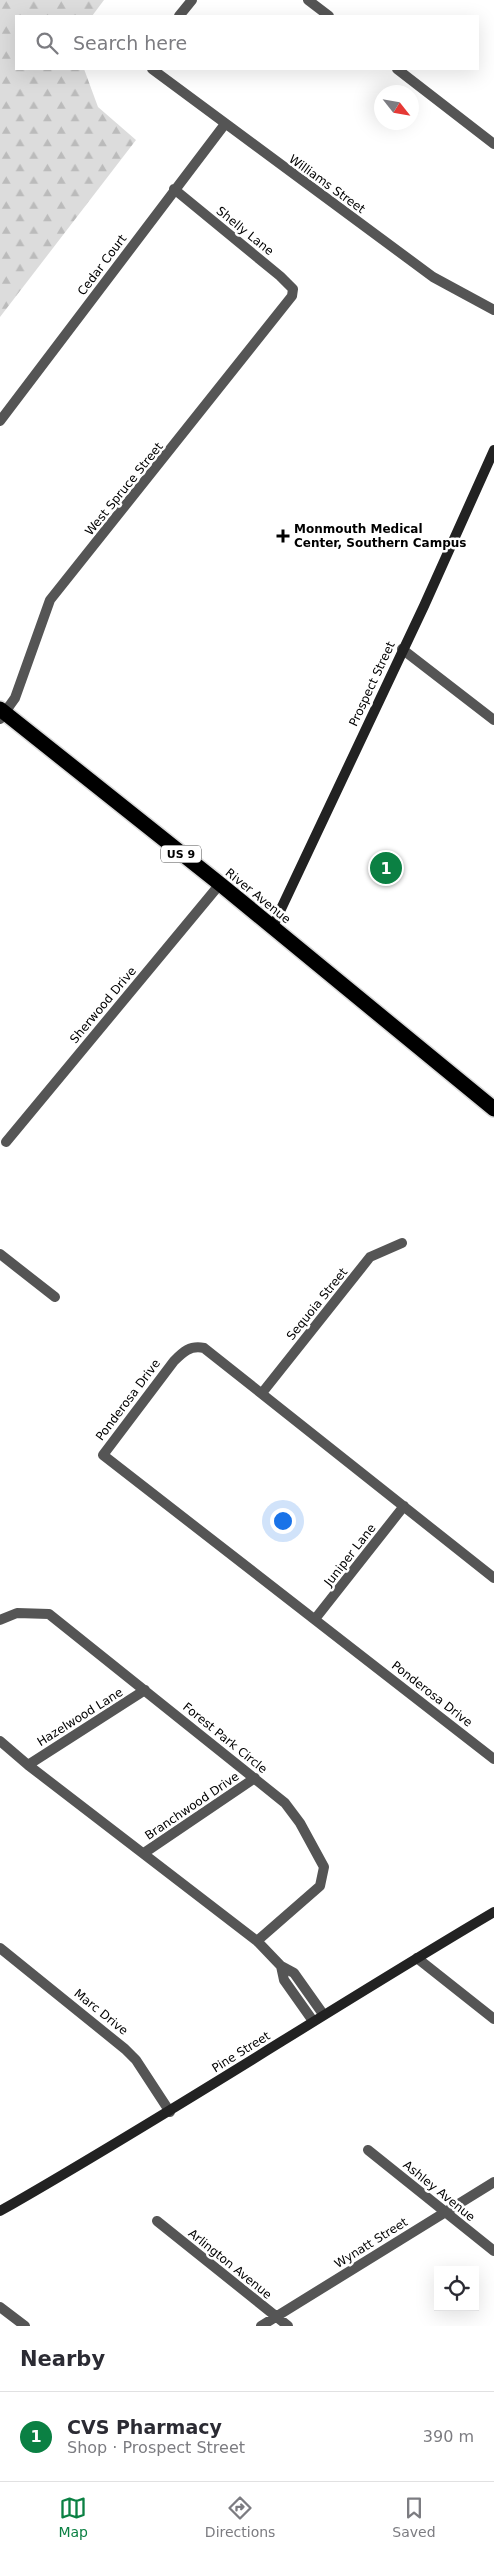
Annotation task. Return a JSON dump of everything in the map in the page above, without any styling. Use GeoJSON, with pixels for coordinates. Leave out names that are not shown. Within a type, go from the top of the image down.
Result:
{"type":"FeatureCollection","features":[{"type":"Feature","properties":{"kind":"highway","name":"River Avenue"},"geometry":{"type":"LineString","coordinates":[[2,714],[220,884],[494,1108]]}},
{"type":"Feature","properties":{"kind":"street"},"geometry":{"type":"LineString","coordinates":[[180,15],[192,0]]}},
{"type":"Feature","properties":{"kind":"street"},"geometry":{"type":"LineString","coordinates":[[308,0],[328,15]]}},
{"type":"Feature","properties":{"kind":"street","name":"Williams Street"},"geometry":{"type":"LineString","coordinates":[[153,70],[433,277],[494,310]]}},
{"type":"Feature","properties":{"kind":"street"},"geometry":{"type":"LineString","coordinates":[[398,70],[494,144]]}},
{"type":"Feature","properties":{"kind":"street","name":"Cedar Court"},"geometry":{"type":"LineString","coordinates":[[0,421],[225,124]]}},
{"type":"Feature","properties":{"kind":"street","name":"Shelly Lane"},"geometry":{"type":"LineString","coordinates":[[174,189],[280,276],[293,289],[292,296]]}},
{"type":"Feature","properties":{"kind":"street","name":"West Spruce Street"},"geometry":{"type":"LineString","coordinates":[[2,714],[18,690],[50,600],[292,296]]}},
{"type":"Feature","properties":{"kind":"street","name":"Prospect Street"},"geometry":{"type":"LineString","coordinates":[[272,928],[402,649],[424,606],[494,450]]}},
{"type":"Feature","properties":{"kind":"street"},"geometry":{"type":"LineString","coordinates":[[402,649],[494,720]]}},
{"type":"Feature","properties":{"kind":"street","name":"Sherwood Drive"},"geometry":{"type":"LineString","coordinates":[[6,1142],[220,884]]}},
{"type":"Feature","properties":{"kind":"street","name":"Sequoia Street"},"geometry":{"type":"LineString","coordinates":[[262,1393],[370,1257],[402,1243]]}},
{"type":"Feature","properties":{"kind":"street"},"geometry":{"type":"LineString","coordinates":[[0,1254],[55,1297]]}},
{"type":"Feature","properties":{"kind":"street","name":"Ponderosa Drive"},"geometry":{"type":"LineString","coordinates":[[494,1578],[204,1348],[195,1346],[186,1350],[174,1361],[103,1455],[494,1759]]}},
{"type":"Feature","properties":{"kind":"street","name":"Juniper Lane"},"geometry":{"type":"LineString","coordinates":[[315,1619],[404,1506]]}},
{"type":"Feature","properties":{"kind":"street","name":"Forest Park Circle"},"geometry":{"type":"LineString","coordinates":[[0,1620],[18,1613],[48,1614],[286,1803],[324,1867],[320,1886],[257,1941]]}},
{"type":"Feature","properties":{"kind":"street","name":"Hazelwood Lane"},"geometry":{"type":"LineString","coordinates":[[28,1764],[145,1690]]}},
{"type":"Feature","properties":{"kind":"street"},"geometry":{"type":"LineString","coordinates":[[0,1741],[257,1941],[281,1966],[294,1973],[323,2014]]}},
{"type":"Feature","properties":{"kind":"street","name":"Branchwood Drive"},"geometry":{"type":"LineString","coordinates":[[144,1853],[255,1778]]}},
{"type":"Feature","properties":{"kind":"street","name":"Pine Street"},"geometry":{"type":"LineString","coordinates":[[0,2211],[170,2112],[323,2014],[494,1912]]}},
{"type":"Feature","properties":{"kind":"street","name":"Marc Drive"},"geometry":{"type":"LineString","coordinates":[[0,1948],[126,2048],[170,2112]]}},
{"type":"Feature","properties":{"kind":"street"},"geometry":{"type":"LineString","coordinates":[[417,1958],[494,2019]]}},
{"type":"Feature","properties":{"kind":"street"},"geometry":{"type":"LineString","coordinates":[[281,1966],[284,1980],[313,2021]]}},
{"type":"Feature","properties":{"kind":"street","name":"Ashley Avenue"},"geometry":{"type":"LineString","coordinates":[[368,2150],[494,2251]]}},
{"type":"Feature","properties":{"kind":"street","name":"Wynatt Street"},"geometry":{"type":"LineString","coordinates":[[261,2326],[494,2182]]}},
{"type":"Feature","properties":{"kind":"street","name":"Arlington Avenue"},"geometry":{"type":"LineString","coordinates":[[157,2221],[288,2326]]}},
{"type":"Feature","properties":{"kind":"street"},"geometry":{"type":"LineString","coordinates":[[0,2307],[25,2326]]}},
{"type":"Feature","properties":{"kind":"green space"},"geometry":{"type":"Polygon","coordinates":[[[0,0],[104,0],[93,15],[15,15],[15,70],[84,70],[98,107],[136,140],[0,317],[0,0]]]}},
{"type":"Feature","properties":{"kind":"place","name":"Monmouth Medical Center, Southern Campus"},"geometry":{"type":"Point","coordinates":[283,536]}},
{"type":"Feature","properties":{"kind":"place","name":"CVS Pharmacy"},"geometry":{"type":"Point","coordinates":[386,868]}}]}
